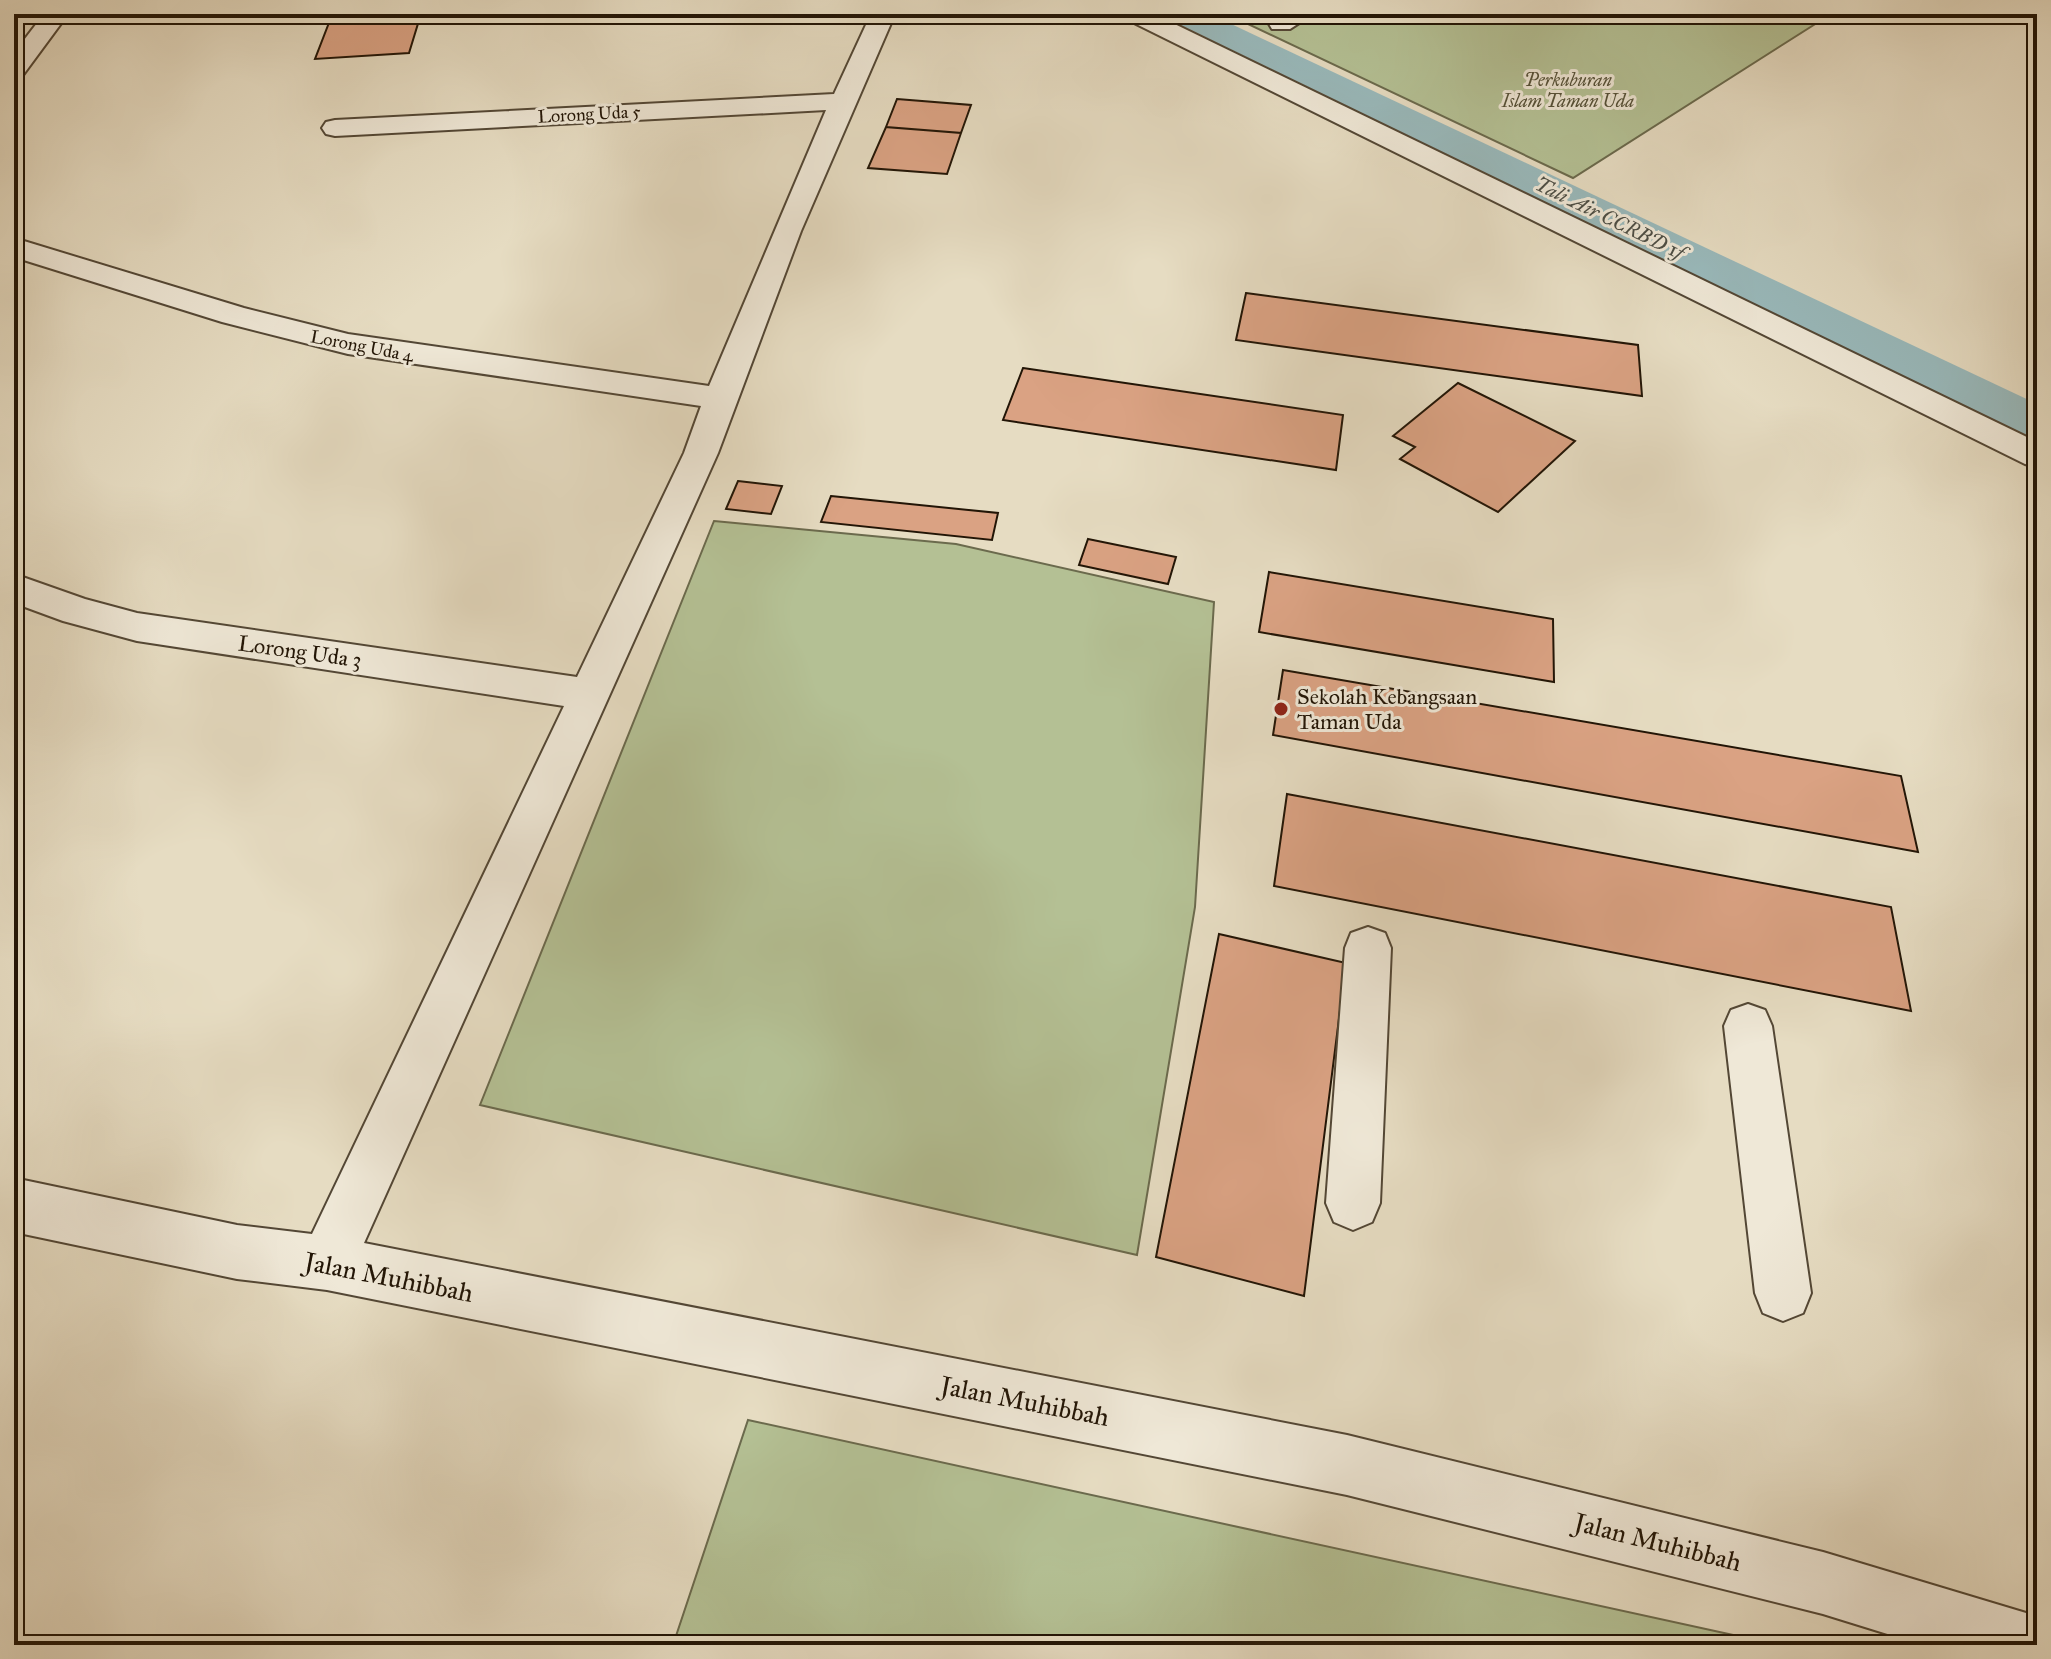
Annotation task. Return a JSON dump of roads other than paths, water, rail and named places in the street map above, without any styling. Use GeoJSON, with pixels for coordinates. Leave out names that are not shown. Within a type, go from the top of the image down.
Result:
{"type":"FeatureCollection","features":[{"type":"Feature","properties":{"kind":"street"},"geometry":{"type":"LineString","coordinates":[[14,70],[56,14]]}},
{"type":"Feature","properties":{"kind":"street"},"geometry":{"type":"LineString","coordinates":[[327,1263],[701,453],[720,398],[843,101],[883,14]]}},
{"type":"Feature","properties":{"kind":"street"},"geometry":{"type":"LineString","coordinates":[[1135,14],[2037,456]]}},
{"type":"Feature","properties":{"kind":"street","name":"Lorong Uda 5"},"geometry":{"type":"LineString","coordinates":[[335,128],[843,101]]}},
{"type":"Feature","properties":{"kind":"street","name":"Lorong Uda 4"},"geometry":{"type":"LineString","coordinates":[[14,247],[248,319],[348,344],[720,398]]}},
{"type":"Feature","properties":{"kind":"street","name":"Lorong Uda 3"},"geometry":{"type":"LineString","coordinates":[[14,588],[77,611],[137,627],[590,694]]}},
{"type":"Feature","properties":{"kind":"street"},"geometry":{"type":"LineString","coordinates":[[1353,1203],[1368,948]]}},
{"type":"Feature","properties":{"kind":"street"},"geometry":{"type":"LineString","coordinates":[[1748,1026],[1783,1293]]}},
{"type":"Feature","properties":{"kind":"street","name":"Jalan Muhibbah"},"geometry":{"type":"LineString","coordinates":[[14,1205],[237,1252],[327,1263],[1347,1465],[1823,1583],[2026,1645]]}},
{"type":"Feature","properties":{"kind":"waterway","name":"Tali Air CCRBD 1f"},"geometry":{"type":"LineString","coordinates":[[1184,14],[2037,422]]}},
{"type":"Feature","properties":{"kind":"place","name":"Sekolah Kebangsaan Taman Uda"},"geometry":{"type":"Point","coordinates":[1281,709]}},
{"type":"Feature","properties":{"kind":"park label","name":"Perkuburan Islam Taman Uda"},"geometry":{"type":"Point","coordinates":[1568,90]}}]}
